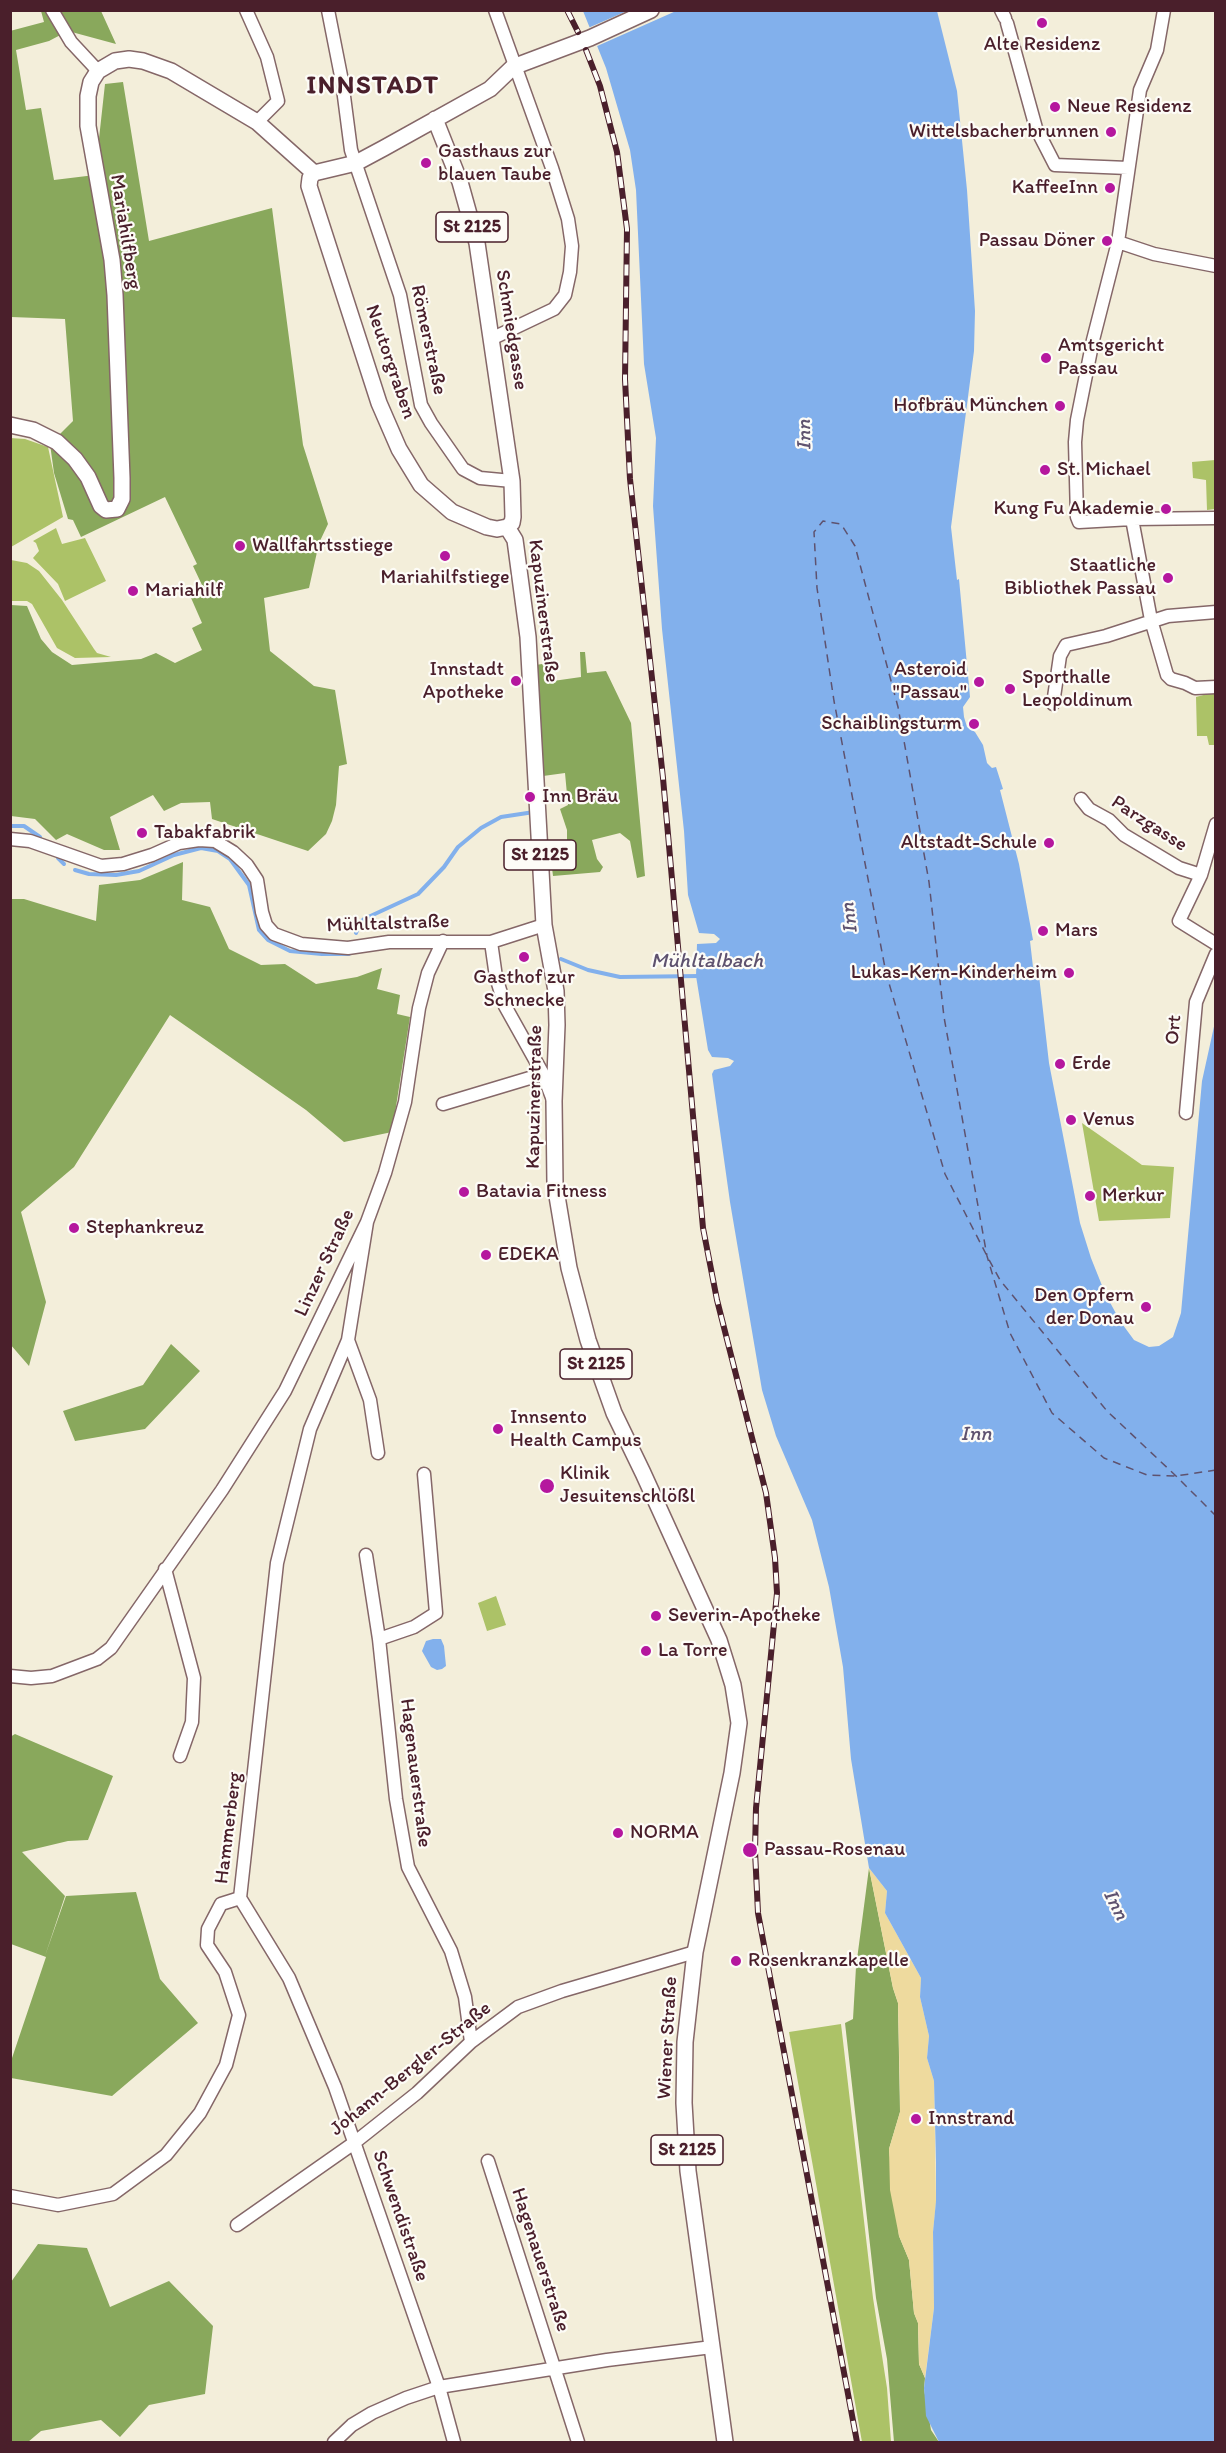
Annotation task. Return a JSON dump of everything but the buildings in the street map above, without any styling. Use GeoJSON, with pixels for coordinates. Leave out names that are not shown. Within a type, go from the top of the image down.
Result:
{"type":"FeatureCollection","features":[{"type":"Feature","properties":{"kind":"main road"},"geometry":{"type":"LineString","coordinates":[[98,71],[115,61],[143,61],[171,71],[257,122],[314,173],[356,163],[490,89],[513,67],[590,39],[651,10]]}},
{"type":"Feature","properties":{"kind":"main road","name":"Mariahilfberg"},"geometry":{"type":"LineString","coordinates":[[10,425],[33,430],[57,442],[75,459],[88,477],[101,506],[106,510],[117,509],[122,498],[122,478],[115,295],[112,260],[88,126],[88,96],[91,82],[98,71]]}},
{"type":"Feature","properties":{"kind":"main road","name":"Schmiedgasse"},"geometry":{"type":"LineString","coordinates":[[435,119],[460,182],[477,243],[512,481]]}},
{"type":"Feature","properties":{"kind":"main road","name":"Neutorgraben"},"geometry":{"type":"LineString","coordinates":[[314,173],[310,178],[309,186],[379,403],[399,449],[421,486],[452,512],[486,527],[497,529],[507,527]]}},
{"type":"Feature","properties":{"kind":"main road","name":"St 2125"},"geometry":{"type":"LineString","coordinates":[[507,527],[512,523],[513,517],[512,481]]}},
{"type":"Feature","properties":{"kind":"main road","name":"Kapuzinerstraße"},"geometry":{"type":"LineString","coordinates":[[507,527],[515,540],[528,637],[544,925],[556,991],[555,1184],[569,1268],[588,1340],[614,1413],[644,1473],[719,1640]]}},
{"type":"Feature","properties":{"kind":"main road","name":"Wiener Straße"},"geometry":{"type":"LineString","coordinates":[[719,1640],[733,1685],[739,1723],[732,1773],[695,1952],[684,2042],[684,2103],[688,2171],[725,2442]]}},
{"type":"Feature","properties":{"kind":"street"},"geometry":{"type":"LineString","coordinates":[[52,10],[71,42],[98,71]]}},
{"type":"Feature","properties":{"kind":"street"},"geometry":{"type":"LineString","coordinates":[[246,10],[267,57],[278,100],[257,122]]}},
{"type":"Feature","properties":{"kind":"street","name":"Römerstraße"},"geometry":{"type":"LineString","coordinates":[[328,10],[342,81],[351,150],[400,295],[421,405],[463,469],[480,478],[512,481]]}},
{"type":"Feature","properties":{"kind":"street"},"geometry":{"type":"LineString","coordinates":[[492,339],[554,309],[565,295],[572,246],[568,219],[552,168],[513,67],[495,10]]}},
{"type":"Feature","properties":{"kind":"street"},"geometry":{"type":"LineString","coordinates":[[1164,10],[1157,50],[1140,90],[1118,242],[1093,340],[1077,420],[1075,442],[1079,522],[1215,518]]}},
{"type":"Feature","properties":{"kind":"street"},"geometry":{"type":"LineString","coordinates":[[1004,17],[1036,128],[1052,160],[1059,166],[1128,168]]}},
{"type":"Feature","properties":{"kind":"street"},"geometry":{"type":"LineString","coordinates":[[1118,242],[1154,254],[1215,266]]}},
{"type":"Feature","properties":{"kind":"street"},"geometry":{"type":"LineString","coordinates":[[1132,519],[1151,620],[1167,675],[1171,679],[1195,688],[1215,687]]}},
{"type":"Feature","properties":{"kind":"street"},"geometry":{"type":"LineString","coordinates":[[1053,704],[1060,656],[1066,645],[1106,636],[1168,616],[1215,612]]}},
{"type":"Feature","properties":{"kind":"street","name":"Parzgasse"},"geometry":{"type":"LineString","coordinates":[[1081,799],[1089,809],[1109,820],[1124,835],[1179,868],[1201,876]]}},
{"type":"Feature","properties":{"kind":"street"},"geometry":{"type":"LineString","coordinates":[[1215,824],[1201,876],[1179,921],[1215,944]]}},
{"type":"Feature","properties":{"kind":"street","name":"Mühltalstraße"},"geometry":{"type":"LineString","coordinates":[[10,839],[30,841],[101,866],[123,864],[179,843],[199,840],[215,841],[248,865],[257,880],[266,925],[274,934],[301,944],[348,948],[389,942],[491,942],[544,925]]}},
{"type":"Feature","properties":{"kind":"street","name":"Linzer Straße"},"geometry":{"type":"LineString","coordinates":[[10,1676],[31,1678],[52,1676],[97,1659],[111,1648],[222,1490],[285,1392],[367,1222],[385,1173],[405,1102],[419,1008],[428,974],[443,942]]}},
{"type":"Feature","properties":{"kind":"street"},"geometry":{"type":"LineString","coordinates":[[491,942],[496,977],[505,1006],[543,1074],[554,1101]]}},
{"type":"Feature","properties":{"kind":"street","name":"Ort"},"geometry":{"type":"LineString","coordinates":[[1186,1113],[1196,1002],[1215,954]]}},
{"type":"Feature","properties":{"kind":"street"},"geometry":{"type":"LineString","coordinates":[[443,1104],[543,1074]]}},
{"type":"Feature","properties":{"kind":"street","name":"Hammerberg"},"geometry":{"type":"LineString","coordinates":[[10,2196],[58,2205],[113,2194],[166,2155],[200,2113],[226,2065],[238,2015],[225,1972],[207,1945],[208,1929],[221,1904],[240,1898],[277,1563],[310,1429],[348,1340],[367,1222]]}},
{"type":"Feature","properties":{"kind":"street","name":"Hammerberg"},"geometry":{"type":"LineString","coordinates":[[348,1340],[370,1400],[378,1453]]}},
{"type":"Feature","properties":{"kind":"street"},"geometry":{"type":"LineString","coordinates":[[379,1640],[414,1627],[436,1613],[424,1474]]}},
{"type":"Feature","properties":{"kind":"street","name":"Hagenauerstraße"},"geometry":{"type":"LineString","coordinates":[[366,1555],[379,1640],[396,1799],[408,1867],[451,1951],[465,1997],[471,2042]]}},
{"type":"Feature","properties":{"kind":"street"},"geometry":{"type":"LineString","coordinates":[[165,1569],[194,1678],[192,1722],[180,1756]]}},
{"type":"Feature","properties":{"kind":"street","name":"Schwendistraße"},"geometry":{"type":"LineString","coordinates":[[240,1898],[288,1978],[335,2087],[439,2387],[454,2442]]}},
{"type":"Feature","properties":{"kind":"street","name":"Johann-Bergler-Straße"},"geometry":{"type":"LineString","coordinates":[[237,2225],[354,2143],[417,2093],[471,2042],[518,2007],[562,1991],[695,1952]]}},
{"type":"Feature","properties":{"kind":"street","name":"Hagenauerstraße"},"geometry":{"type":"LineString","coordinates":[[488,2162],[578,2442]]}},
{"type":"Feature","properties":{"kind":"street"},"geometry":{"type":"LineString","coordinates":[[334,2442],[352,2425],[372,2414],[439,2387],[607,2360],[712,2347]]}},
{"type":"Feature","properties":{"kind":"green space"},"geometry":{"type":"Polygon","coordinates":[[[41,11],[101,11],[116,44],[68,31],[49,41],[16,50],[26,110],[41,108],[54,180],[95,175],[105,84],[123,82],[149,241],[272,208],[303,445],[328,524],[319,543],[309,588],[264,598],[270,651],[314,686],[335,690],[347,764],[339,766],[336,805],[332,821],[326,834],[308,851],[212,819],[210,802],[181,803],[164,811],[153,795],[110,817],[120,850],[104,850],[67,834],[56,840],[35,819],[11,816],[11,605],[27,606],[41,639],[52,652],[72,665],[141,659],[156,653],[175,663],[202,650],[192,628],[202,623],[188,591],[202,585],[193,566],[197,564],[165,497],[81,537],[73,520],[68,519],[54,473],[50,444],[73,421],[65,319],[11,317],[10,31],[44,22],[41,11]]]}},
{"type":"Feature","properties":{"kind":"green space"},"geometry":{"type":"Polygon","coordinates":[[[10,438],[25,439],[48,447],[63,517],[11,547],[10,438]]]}},
{"type":"Feature","properties":{"kind":"green space"},"geometry":{"type":"Polygon","coordinates":[[[1215,460],[1215,509],[1207,510],[1206,480],[1193,478],[1192,462],[1215,460]]]}},
{"type":"Feature","properties":{"kind":"green space"},"geometry":{"type":"Polygon","coordinates":[[[56,528],[62,544],[85,538],[106,581],[65,601],[58,584],[33,558],[39,551],[33,541],[56,528]]]}},
{"type":"Feature","properties":{"kind":"green space"},"geometry":{"type":"Polygon","coordinates":[[[11,560],[27,563],[39,571],[62,600],[97,653],[111,657],[75,658],[57,648],[32,604],[27,601],[11,601],[11,560]]]}},
{"type":"Feature","properties":{"kind":"green space"},"geometry":{"type":"Polygon","coordinates":[[[580,652],[585,652],[587,673],[606,671],[631,723],[645,876],[637,878],[630,841],[620,833],[592,840],[597,859],[603,867],[600,872],[553,876],[549,843],[567,842],[567,830],[560,809],[568,805],[565,773],[543,776],[536,665],[548,663],[553,681],[581,677],[580,652]]]}},
{"type":"Feature","properties":{"kind":"green space"},"geometry":{"type":"Polygon","coordinates":[[[1215,692],[1215,745],[1209,745],[1207,736],[1197,736],[1196,697],[1215,692]]]}},
{"type":"Feature","properties":{"kind":"green space"},"geometry":{"type":"Polygon","coordinates":[[[183,862],[182,900],[210,907],[229,949],[261,965],[285,964],[316,984],[357,977],[382,968],[377,989],[400,995],[397,1014],[410,1017],[392,1132],[344,1142],[306,1110],[170,1015],[74,1167],[21,1212],[46,1302],[29,1366],[10,1344],[10,899],[24,899],[96,921],[99,885],[140,880],[183,862]]]}},
{"type":"Feature","properties":{"kind":"green space"},"geometry":{"type":"Polygon","coordinates":[[[1082,1123],[1142,1165],[1174,1167],[1170,1218],[1099,1221],[1082,1123]]]}},
{"type":"Feature","properties":{"kind":"green space"},"geometry":{"type":"Polygon","coordinates":[[[171,1344],[200,1371],[145,1429],[75,1441],[63,1411],[143,1385],[171,1344]]]}},
{"type":"Feature","properties":{"kind":"green space"},"geometry":{"type":"Polygon","coordinates":[[[496,1596],[506,1625],[487,1631],[478,1603],[496,1596]]]}},
{"type":"Feature","properties":{"kind":"green space"},"geometry":{"type":"Polygon","coordinates":[[[15,1734],[113,1776],[88,1840],[68,1841],[22,1852],[65,1896],[45,1956],[66,1896],[136,1892],[160,1979],[198,2023],[112,2096],[11,2078],[11,2061],[46,1957],[11,1944],[10,1737],[15,1734]]]}},
{"type":"Feature","properties":{"kind":"green space"},"geometry":{"type":"Polygon","coordinates":[[[869,1868],[898,2003],[900,2112],[889,2149],[899,2236],[909,2260],[914,2313],[918,2323],[919,2364],[925,2378],[924,2389],[931,2430],[939,2442],[894,2442],[887,2359],[876,2298],[845,2023],[853,2019],[856,1967],[869,1868]]]}},
{"type":"Feature","properties":{"kind":"green space"},"geometry":{"type":"Polygon","coordinates":[[[841,2024],[873,2298],[887,2388],[891,2442],[862,2442],[789,2032],[841,2024]]]}},
{"type":"Feature","properties":{"kind":"green space"},"geometry":{"type":"Polygon","coordinates":[[[38,2244],[87,2248],[110,2307],[169,2281],[213,2326],[205,2394],[149,2405],[120,2437],[101,2420],[41,2431],[28,2442],[11,2442],[11,2282],[38,2244]]]}},
{"type":"Feature","properties":{"kind":"sand","name":"Innstrand"},"geometry":{"type":"Polygon","coordinates":[[[869,1868],[887,1891],[885,1913],[921,1978],[920,1997],[929,2036],[927,2058],[934,2081],[936,2202],[933,2232],[934,2308],[925,2378],[919,2364],[918,2323],[914,2313],[909,2260],[899,2236],[890,2190],[889,2149],[900,2112],[898,2003],[869,1868]]]}},
{"type":"Feature","properties":{"kind":"water","name":"Inn"},"geometry":{"type":"Polygon","coordinates":[[[583,11],[937,11],[957,91],[967,190],[975,311],[974,351],[951,527],[957,580],[959,579],[970,697],[963,707],[964,717],[967,727],[975,732],[983,745],[987,763],[992,768],[996,767],[1003,789],[1000,790],[1019,864],[1033,940],[1030,941],[1033,967],[1038,967],[1049,1063],[1080,1223],[1105,1293],[1120,1321],[1134,1340],[1149,1347],[1159,1346],[1173,1337],[1181,1313],[1202,1081],[1215,1022],[1215,2442],[939,2442],[926,2416],[924,2388],[934,2308],[933,2232],[936,2163],[934,2081],[927,2058],[929,2036],[920,1997],[921,1978],[885,1913],[887,1891],[869,1868],[851,1759],[843,1667],[829,1587],[812,1520],[776,1436],[762,1390],[730,1202],[712,1074],[714,1070],[730,1066],[734,1061],[728,1058],[712,1057],[708,1050],[696,976],[697,944],[716,943],[720,939],[714,934],[699,933],[688,895],[684,831],[662,629],[653,506],[656,438],[644,364],[636,190],[630,150],[606,68],[583,11]]]}},
{"type":"Feature","properties":{"kind":"water"},"geometry":{"type":"Polygon","coordinates":[[[441,1639],[444,1646],[446,1666],[442,1669],[437,1670],[431,1667],[422,1651],[426,1641],[441,1639]]]}},
{"type":"Feature","properties":{"kind":"pier"},"geometry":{"type":"Polygon","coordinates":[[[627,11],[676,11],[595,47],[588,28],[627,11]]]}},
{"type":"Feature","properties":{"kind":"waterway"},"geometry":{"type":"LineString","coordinates":[[356,933],[364,919],[418,894],[444,867],[458,847],[481,828],[501,817],[534,812]]}},
{"type":"Feature","properties":{"kind":"waterway","name":"Mühltalbach"},"geometry":{"type":"LineString","coordinates":[[10,826],[24,826],[40,837]]}},
{"type":"Feature","properties":{"kind":"waterway","name":"Mühltalbach"},"geometry":{"type":"LineString","coordinates":[[75,870],[89,874],[116,875],[139,871],[174,855],[201,848],[218,851],[230,859],[249,885],[259,930],[268,940],[290,951],[349,954]]}},
{"type":"Feature","properties":{"kind":"waterway","name":"Mühltalbach"},"geometry":{"type":"LineString","coordinates":[[58,858],[64,864]]}},
{"type":"Feature","properties":{"kind":"waterway","name":"Mühltalbach"},"geometry":{"type":"LineString","coordinates":[[561,959],[588,970],[620,977],[701,976]]}},
{"type":"Feature","properties":{"kind":"ferry route"},"geometry":{"type":"LineString","coordinates":[[1216,1470],[1176,1476],[1147,1475],[1104,1458],[1052,1413],[1010,1333],[987,1256],[944,1017],[929,882],[898,707],[855,546],[841,524],[823,521],[814,532],[817,588],[834,701],[886,973],[945,1174],[987,1256],[1000,1280],[1107,1411],[1176,1476],[1216,1516]]}},
{"type":"Feature","properties":{"kind":"railway"},"geometry":{"type":"LineString","coordinates":[[567,10],[578,32]]}},
{"type":"Feature","properties":{"kind":"railway"},"geometry":{"type":"LineString","coordinates":[[586,50],[600,86],[617,152],[627,229],[625,379],[630,479],[663,778],[703,1228],[717,1300],[766,1493],[775,1558],[777,1593],[756,1808],[755,1851],[758,1913],[857,2442]]}},
{"type":"Feature","properties":{"kind":"place","name":"Alte Residenz"},"geometry":{"type":"Point","coordinates":[1042,23]}},
{"type":"Feature","properties":{"kind":"place","name":"Neue Residenz"},"geometry":{"type":"Point","coordinates":[1055,107]}},
{"type":"Feature","properties":{"kind":"place","name":"Wittelsbacherbrunnen"},"geometry":{"type":"Point","coordinates":[1111,132]}},
{"type":"Feature","properties":{"kind":"place","name":"Gasthaus zur blauen Taube"},"geometry":{"type":"Point","coordinates":[426,163]}},
{"type":"Feature","properties":{"kind":"place","name":"KaffeeInn"},"geometry":{"type":"Point","coordinates":[1110,188]}},
{"type":"Feature","properties":{"kind":"place","name":"Passau Döner"},"geometry":{"type":"Point","coordinates":[1107,241]}},
{"type":"Feature","properties":{"kind":"place","name":"Amtsgericht Passau"},"geometry":{"type":"Point","coordinates":[1046,358]}},
{"type":"Feature","properties":{"kind":"place","name":"Hofbräu München"},"geometry":{"type":"Point","coordinates":[1060,406]}},
{"type":"Feature","properties":{"kind":"place","name":"St. Michael"},"geometry":{"type":"Point","coordinates":[1045,470]}},
{"type":"Feature","properties":{"kind":"place","name":"Kung Fu Akademie"},"geometry":{"type":"Point","coordinates":[1166,509]}},
{"type":"Feature","properties":{"kind":"place","name":"Wallfahrtsstiege"},"geometry":{"type":"Point","coordinates":[240,546]}},
{"type":"Feature","properties":{"kind":"place","name":"Mariahilfstiege"},"geometry":{"type":"Point","coordinates":[445,556]}},
{"type":"Feature","properties":{"kind":"place","name":"Staatliche Bibliothek Passau"},"geometry":{"type":"Point","coordinates":[1168,578]}},
{"type":"Feature","properties":{"kind":"place","name":"Mariahilf"},"geometry":{"type":"Point","coordinates":[133,591]}},
{"type":"Feature","properties":{"kind":"place","name":"Innstadt Apotheke"},"geometry":{"type":"Point","coordinates":[516,681]}},
{"type":"Feature","properties":{"kind":"place","name":"Asteroid \"Passau\""},"geometry":{"type":"Point","coordinates":[979,682]}},
{"type":"Feature","properties":{"kind":"place","name":"Sporthalle Leopoldinum"},"geometry":{"type":"Point","coordinates":[1010,689]}},
{"type":"Feature","properties":{"kind":"place","name":"Schaiblingsturm"},"geometry":{"type":"Point","coordinates":[974,724]}},
{"type":"Feature","properties":{"kind":"place","name":"Inn Bräu"},"geometry":{"type":"Point","coordinates":[530,797]}},
{"type":"Feature","properties":{"kind":"place","name":"Tabakfabrik"},"geometry":{"type":"Point","coordinates":[142,833]}},
{"type":"Feature","properties":{"kind":"place","name":"Altstadt-Schule"},"geometry":{"type":"Point","coordinates":[1049,843]}},
{"type":"Feature","properties":{"kind":"place","name":"Mars"},"geometry":{"type":"Point","coordinates":[1043,931]}},
{"type":"Feature","properties":{"kind":"place","name":"Gasthof zur Schnecke"},"geometry":{"type":"Point","coordinates":[524,957]}},
{"type":"Feature","properties":{"kind":"place","name":"Lukas-Kern-Kinderheim"},"geometry":{"type":"Point","coordinates":[1069,973]}},
{"type":"Feature","properties":{"kind":"place","name":"Erde"},"geometry":{"type":"Point","coordinates":[1060,1064]}},
{"type":"Feature","properties":{"kind":"place","name":"Venus"},"geometry":{"type":"Point","coordinates":[1071,1120]}},
{"type":"Feature","properties":{"kind":"place","name":"Batavia Fitness"},"geometry":{"type":"Point","coordinates":[464,1192]}},
{"type":"Feature","properties":{"kind":"place","name":"Merkur"},"geometry":{"type":"Point","coordinates":[1090,1196]}},
{"type":"Feature","properties":{"kind":"place","name":"Stephankreuz"},"geometry":{"type":"Point","coordinates":[74,1228]}},
{"type":"Feature","properties":{"kind":"place","name":"EDEKA"},"geometry":{"type":"Point","coordinates":[486,1255]}},
{"type":"Feature","properties":{"kind":"place","name":"Den Opfern der Donau"},"geometry":{"type":"Point","coordinates":[1146,1307]}},
{"type":"Feature","properties":{"kind":"place","name":"Innsento Health Campus"},"geometry":{"type":"Point","coordinates":[498,1429]}},
{"type":"Feature","properties":{"kind":"place","name":"Klinik Jesuitenschlößl"},"geometry":{"type":"Point","coordinates":[547,1486]}},
{"type":"Feature","properties":{"kind":"place","name":"Severin-Apotheke"},"geometry":{"type":"Point","coordinates":[656,1616]}},
{"type":"Feature","properties":{"kind":"place","name":"La Torre"},"geometry":{"type":"Point","coordinates":[646,1651]}},
{"type":"Feature","properties":{"kind":"place","name":"NORMA"},"geometry":{"type":"Point","coordinates":[618,1833]}},
{"type":"Feature","properties":{"kind":"place","name":"Passau-Rosenau"},"geometry":{"type":"Point","coordinates":[750,1850]}},
{"type":"Feature","properties":{"kind":"place","name":"Rosenkranzkapelle"},"geometry":{"type":"Point","coordinates":[736,1961]}},
{"type":"Feature","properties":{"kind":"place","name":"Innstrand"},"geometry":{"type":"Point","coordinates":[916,2119]}},
{"type":"Feature","properties":{"kind":"district","name":"INNSTADT"},"geometry":{"type":"Point","coordinates":[373,86]}}]}
